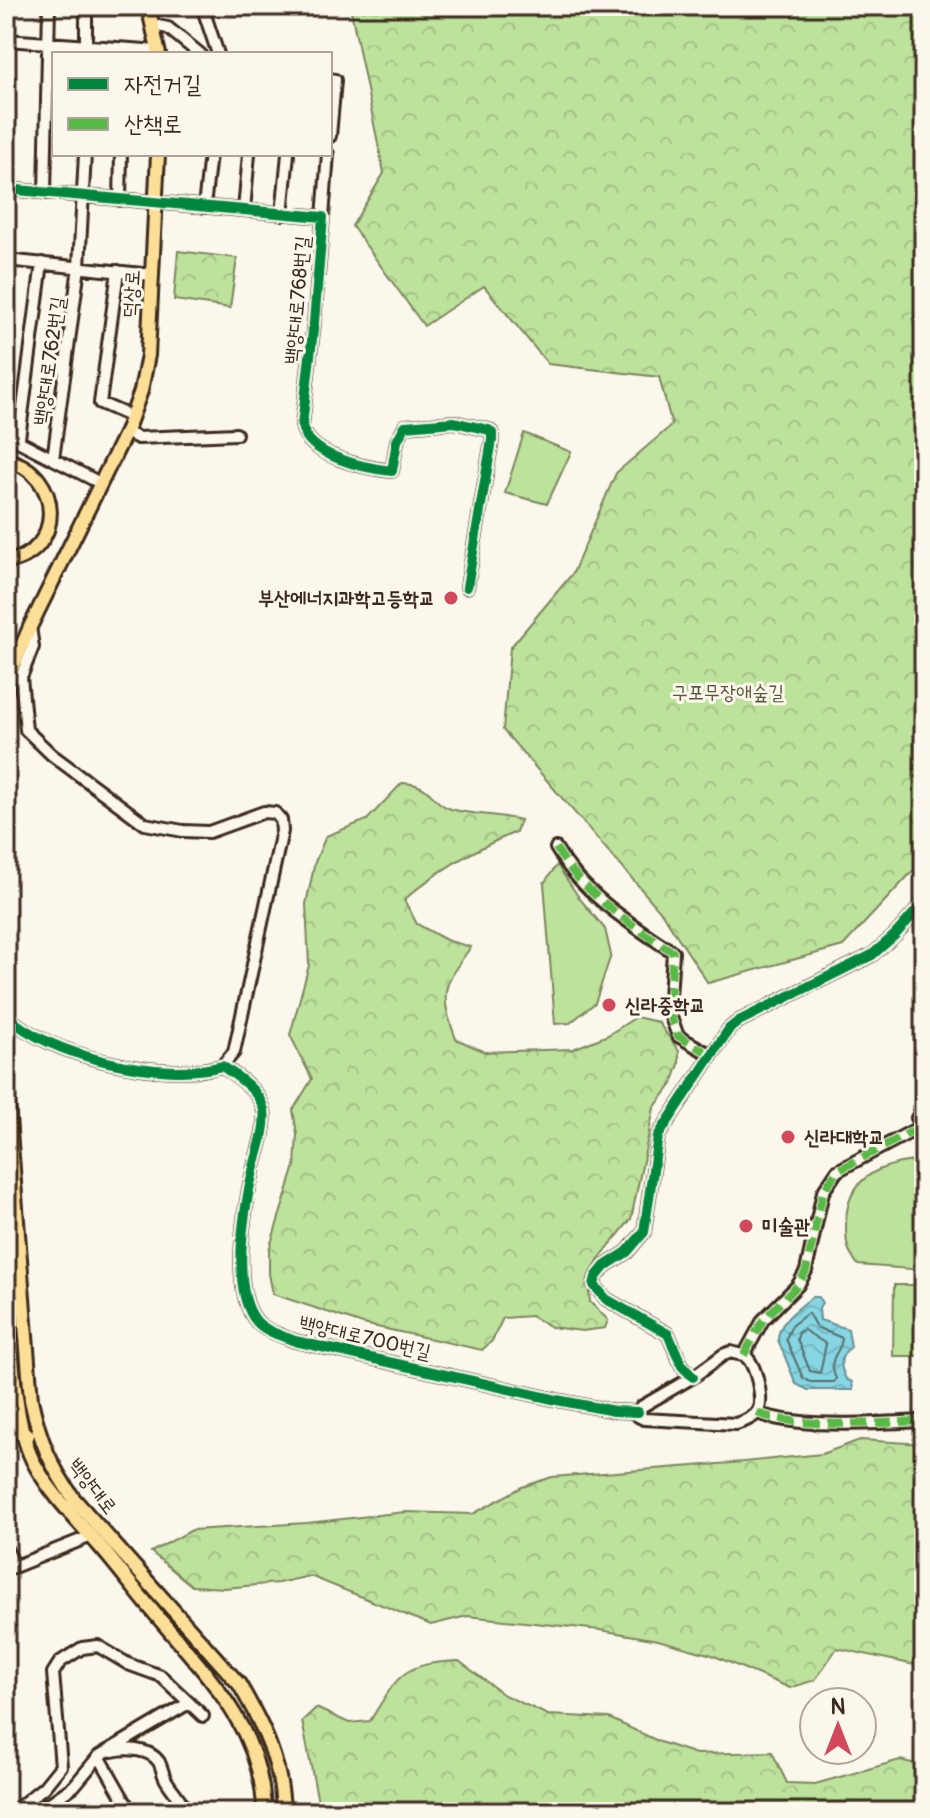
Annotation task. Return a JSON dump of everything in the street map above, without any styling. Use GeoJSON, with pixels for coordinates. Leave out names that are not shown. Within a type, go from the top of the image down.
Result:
{"type":"FeatureCollection","features":[{"type":"Feature","properties":{"kind":"main road"},"geometry":{"type":"LineString","coordinates":[[148,6],[159,52]]}},
{"type":"Feature","properties":{"kind":"main road","name":"덕상로"},"geometry":{"type":"LineString","coordinates":[[6,690],[30,627],[126,432],[141,391],[148,355],[158,156]]}},
{"type":"Feature","properties":{"kind":"main road"},"geometry":{"type":"LineString","coordinates":[[6,460],[32,473],[46,491],[50,504],[48,527],[43,539],[25,557],[6,562]]}},
{"type":"Feature","properties":{"kind":"main road","name":"백양대로"},"geometry":{"type":"LineString","coordinates":[[6,1080],[31,1400],[39,1436],[53,1470],[74,1499],[239,1684],[273,1750],[283,1790],[283,1812]]}},
{"type":"Feature","properties":{"kind":"main road","name":"백양대로"},"geometry":{"type":"LineString","coordinates":[[6,1268],[8,1329],[23,1434],[44,1480],[230,1702],[255,1758],[264,1812]]}},
{"type":"Feature","properties":{"kind":"main road"},"geometry":{"type":"LineString","coordinates":[[6,1428],[39,1436]]}},
{"type":"Feature","properties":{"kind":"street"},"geometry":{"type":"LineString","coordinates":[[45,193],[49,6]]}},
{"type":"Feature","properties":{"kind":"street"},"geometry":{"type":"LineString","coordinates":[[86,6],[86,50]]}},
{"type":"Feature","properties":{"kind":"street"},"geometry":{"type":"LineString","coordinates":[[202,6],[217,52]]}},
{"type":"Feature","properties":{"kind":"street"},"geometry":{"type":"LineString","coordinates":[[153,25],[168,28],[198,52]]}},
{"type":"Feature","properties":{"kind":"street"},"geometry":{"type":"LineString","coordinates":[[6,40],[86,50],[159,52]]}},
{"type":"Feature","properties":{"kind":"street"},"geometry":{"type":"LineString","coordinates":[[79,267],[85,156]]}},
{"type":"Feature","properties":{"kind":"street"},"geometry":{"type":"LineString","coordinates":[[120,200],[121,156]]}},
{"type":"Feature","properties":{"kind":"street"},"geometry":{"type":"LineString","coordinates":[[204,207],[210,156]]}},
{"type":"Feature","properties":{"kind":"street"},"geometry":{"type":"LineString","coordinates":[[244,210],[249,156]]}},
{"type":"Feature","properties":{"kind":"street","name":"백양대로768번길"},"geometry":{"type":"LineString","coordinates":[[282,214],[288,156]]}},
{"type":"Feature","properties":{"kind":"street","name":"백양대로768번길"},"geometry":{"type":"LineString","coordinates":[[328,156],[302,425],[305,438],[321,451],[374,469],[392,471],[397,441],[405,426],[441,421],[479,426],[492,433],[467,587]]}},
{"type":"Feature","properties":{"kind":"street","name":"백양대로768번길"},"geometry":{"type":"LineString","coordinates":[[6,189],[323,217]]}},
{"type":"Feature","properties":{"kind":"street"},"geometry":{"type":"LineString","coordinates":[[6,260],[152,275]]}},
{"type":"Feature","properties":{"kind":"street","name":"백양대로762번길"},"geometry":{"type":"LineString","coordinates":[[42,263],[20,442],[100,483]]}},
{"type":"Feature","properties":{"kind":"street","name":"백양대로762번길"},"geometry":{"type":"LineString","coordinates":[[53,459],[79,267]]}},
{"type":"Feature","properties":{"kind":"street"},"geometry":{"type":"LineString","coordinates":[[118,271],[100,403],[132,417]]}},
{"type":"Feature","properties":{"kind":"street"},"geometry":{"type":"LineString","coordinates":[[126,432],[138,438],[236,434]]}},
{"type":"Feature","properties":{"kind":"street","name":"덕상로"},"geometry":{"type":"LineString","coordinates":[[30,627],[33,647],[21,677],[26,730],[52,755],[145,824],[209,832],[264,812],[275,813],[281,820],[282,831],[234,1052],[222,1066]]}},
{"type":"Feature","properties":{"kind":"street"},"geometry":{"type":"LineString","coordinates":[[556,848],[588,890],[637,929],[673,952],[669,1012],[673,1024],[678,1036],[711,1055]]}},
{"type":"Feature","properties":{"kind":"street"},"geometry":{"type":"LineString","coordinates":[[693,1377],[682,1366],[668,1334],[606,1299],[594,1285],[605,1266],[627,1252],[644,1232],[658,1136],[729,1029],[739,1021],[872,955],[895,935],[924,902]]}},
{"type":"Feature","properties":{"kind":"street"},"geometry":{"type":"LineString","coordinates":[[6,1015],[47,1042],[79,1056],[106,1062],[202,1071],[222,1066]]}},
{"type":"Feature","properties":{"kind":"street","name":"백양대로700번길"},"geometry":{"type":"LineString","coordinates":[[222,1066],[252,1089],[264,1109],[264,1127],[251,1180],[240,1276],[248,1307],[260,1325],[295,1341],[571,1403],[638,1412]]}},
{"type":"Feature","properties":{"kind":"street"},"geometry":{"type":"LineString","coordinates":[[744,1355],[763,1320],[798,1285],[806,1271],[823,1192],[837,1171],[922,1128],[917,1118],[924,1107]]}},
{"type":"Feature","properties":{"kind":"street"},"geometry":{"type":"LineString","coordinates":[[731,1352],[744,1355],[751,1363],[760,1402],[757,1413],[748,1420],[736,1424],[644,1419],[638,1416],[641,1407],[693,1377],[723,1355],[731,1352]]}},
{"type":"Feature","properties":{"kind":"street"},"geometry":{"type":"LineString","coordinates":[[757,1413],[774,1419],[850,1423],[924,1421]]}},
{"type":"Feature","properties":{"kind":"street"},"geometry":{"type":"LineString","coordinates":[[6,1549],[10,1568],[91,1536]]}},
{"type":"Feature","properties":{"kind":"street"},"geometry":{"type":"LineString","coordinates":[[19,1807],[44,1787],[61,1766],[53,1673],[60,1662],[82,1648],[98,1646],[128,1664],[153,1672],[203,1716]]}},
{"type":"Feature","properties":{"kind":"street"},"geometry":{"type":"LineString","coordinates":[[37,1812],[74,1786],[99,1756],[189,1703]]}},
{"type":"Feature","properties":{"kind":"street"},"geometry":{"type":"LineString","coordinates":[[99,1756],[115,1750],[146,1752],[158,1760],[164,1777],[180,1797],[186,1812]]}},
{"type":"Feature","properties":{"kind":"street"},"geometry":{"type":"LineString","coordinates":[[99,1756],[128,1807],[119,1812]]}},
{"type":"Feature","properties":{"kind":"green space","name":"구포무장애숲길"},"geometry":{"type":"Polygon","coordinates":[[[350,6],[924,6],[924,859],[843,946],[708,983],[662,913],[503,730],[510,648],[573,573],[616,473],[672,425],[659,377],[548,364],[484,286],[424,326],[352,226],[384,173],[350,6]]]}},
{"type":"Feature","properties":{"kind":"green space"},"geometry":{"type":"Polygon","coordinates":[[[178,251],[237,258],[230,308],[174,300],[178,251]]]}},
{"type":"Feature","properties":{"kind":"green space"},"geometry":{"type":"Polygon","coordinates":[[[524,433],[571,452],[547,504],[505,493],[524,433]]]}},
{"type":"Feature","properties":{"kind":"green space"},"geometry":{"type":"Polygon","coordinates":[[[402,783],[420,786],[451,809],[520,820],[516,832],[457,861],[404,900],[417,924],[446,940],[471,947],[454,971],[446,990],[447,1011],[456,1039],[485,1052],[573,1049],[608,1035],[636,1017],[658,1022],[679,1051],[679,1064],[672,1084],[654,1108],[631,1219],[598,1260],[588,1283],[590,1302],[608,1320],[605,1328],[582,1331],[551,1327],[531,1316],[503,1318],[492,1341],[482,1350],[363,1324],[273,1294],[269,1250],[295,1166],[297,1134],[293,1110],[312,1079],[290,1035],[309,965],[306,904],[315,862],[326,836],[367,820],[402,783]]]}},
{"type":"Feature","properties":{"kind":"green space"},"geometry":{"type":"Polygon","coordinates":[[[557,865],[605,929],[611,955],[595,1003],[570,1023],[555,1024],[544,883],[557,865]]]}},
{"type":"Feature","properties":{"kind":"green space"},"geometry":{"type":"Polygon","coordinates":[[[924,1160],[924,1270],[858,1265],[849,1250],[846,1236],[852,1194],[869,1175],[881,1169],[924,1160]]]}},
{"type":"Feature","properties":{"kind":"green space"},"geometry":{"type":"Polygon","coordinates":[[[894,1285],[924,1285],[924,1356],[893,1356],[894,1285]]]}},
{"type":"Feature","properties":{"kind":"green space"},"geometry":{"type":"Polygon","coordinates":[[[860,1440],[924,1444],[924,1667],[837,1648],[815,1680],[790,1688],[712,1655],[658,1640],[600,1630],[467,1616],[431,1625],[310,1576],[278,1583],[225,1588],[192,1586],[151,1552],[192,1530],[307,1523],[405,1512],[473,1514],[522,1487],[552,1477],[822,1454],[860,1440]]]}},
{"type":"Feature","properties":{"kind":"green space"},"geometry":{"type":"Polygon","coordinates":[[[459,1661],[504,1695],[548,1715],[609,1718],[660,1742],[696,1754],[772,1752],[787,1783],[815,1784],[900,1760],[924,1766],[924,1812],[320,1812],[302,1721],[316,1708],[349,1723],[370,1721],[403,1675],[425,1665],[459,1661]]]}},
{"type":"Feature","properties":{"kind":"water"},"geometry":{"type":"Polygon","coordinates":[[[812,1297],[819,1297],[822,1303],[820,1320],[848,1329],[851,1347],[842,1358],[842,1366],[846,1379],[852,1382],[853,1390],[808,1390],[796,1384],[778,1340],[779,1333],[790,1316],[812,1297]]]}},
{"type":"Feature","properties":{"kind":"marked path"},"geometry":{"type":"LineString","coordinates":[[556,848],[579,880],[593,893],[673,952],[669,1012],[678,1036],[711,1055]]}},
{"type":"Feature","properties":{"kind":"marked path"},"geometry":{"type":"LineString","coordinates":[[924,1107],[917,1118],[924,1129]]}},
{"type":"Feature","properties":{"kind":"marked path"},"geometry":{"type":"LineString","coordinates":[[744,1355],[763,1320],[798,1285],[806,1271],[823,1192],[837,1171],[920,1127]]}},
{"type":"Feature","properties":{"kind":"marked path"},"geometry":{"type":"LineString","coordinates":[[757,1413],[816,1423],[924,1421]]}},
{"type":"Feature","properties":{"kind":"cycle path"},"geometry":{"type":"LineString","coordinates":[[6,189],[323,217],[302,425],[306,436],[314,445],[338,458],[392,471],[397,441],[405,426],[454,422],[489,430],[492,440],[467,587]]}},
{"type":"Feature","properties":{"kind":"cycle path"},"geometry":{"type":"LineString","coordinates":[[693,1377],[682,1366],[668,1334],[606,1299],[594,1285],[605,1266],[627,1252],[644,1232],[658,1136],[729,1029],[739,1021],[872,955],[895,935],[924,902]]}},
{"type":"Feature","properties":{"kind":"cycle path"},"geometry":{"type":"LineString","coordinates":[[6,1015],[26,1030],[78,1054],[140,1068],[170,1071],[222,1066],[253,1090],[264,1110],[264,1125],[246,1206],[241,1271],[249,1308],[257,1322],[265,1328],[295,1341],[557,1400],[614,1411],[638,1412]]}},
{"type":"Feature","properties":{"kind":"place","name":"부산에너지과학고등학교"},"geometry":{"type":"Point","coordinates":[451,598]}},
{"type":"Feature","properties":{"kind":"place","name":"신라중학교"},"geometry":{"type":"Point","coordinates":[609,1005]}},
{"type":"Feature","properties":{"kind":"place","name":"신라대학교"},"geometry":{"type":"Point","coordinates":[788,1137]}},
{"type":"Feature","properties":{"kind":"place","name":"미술관"},"geometry":{"type":"Point","coordinates":[746,1226]}}]}
